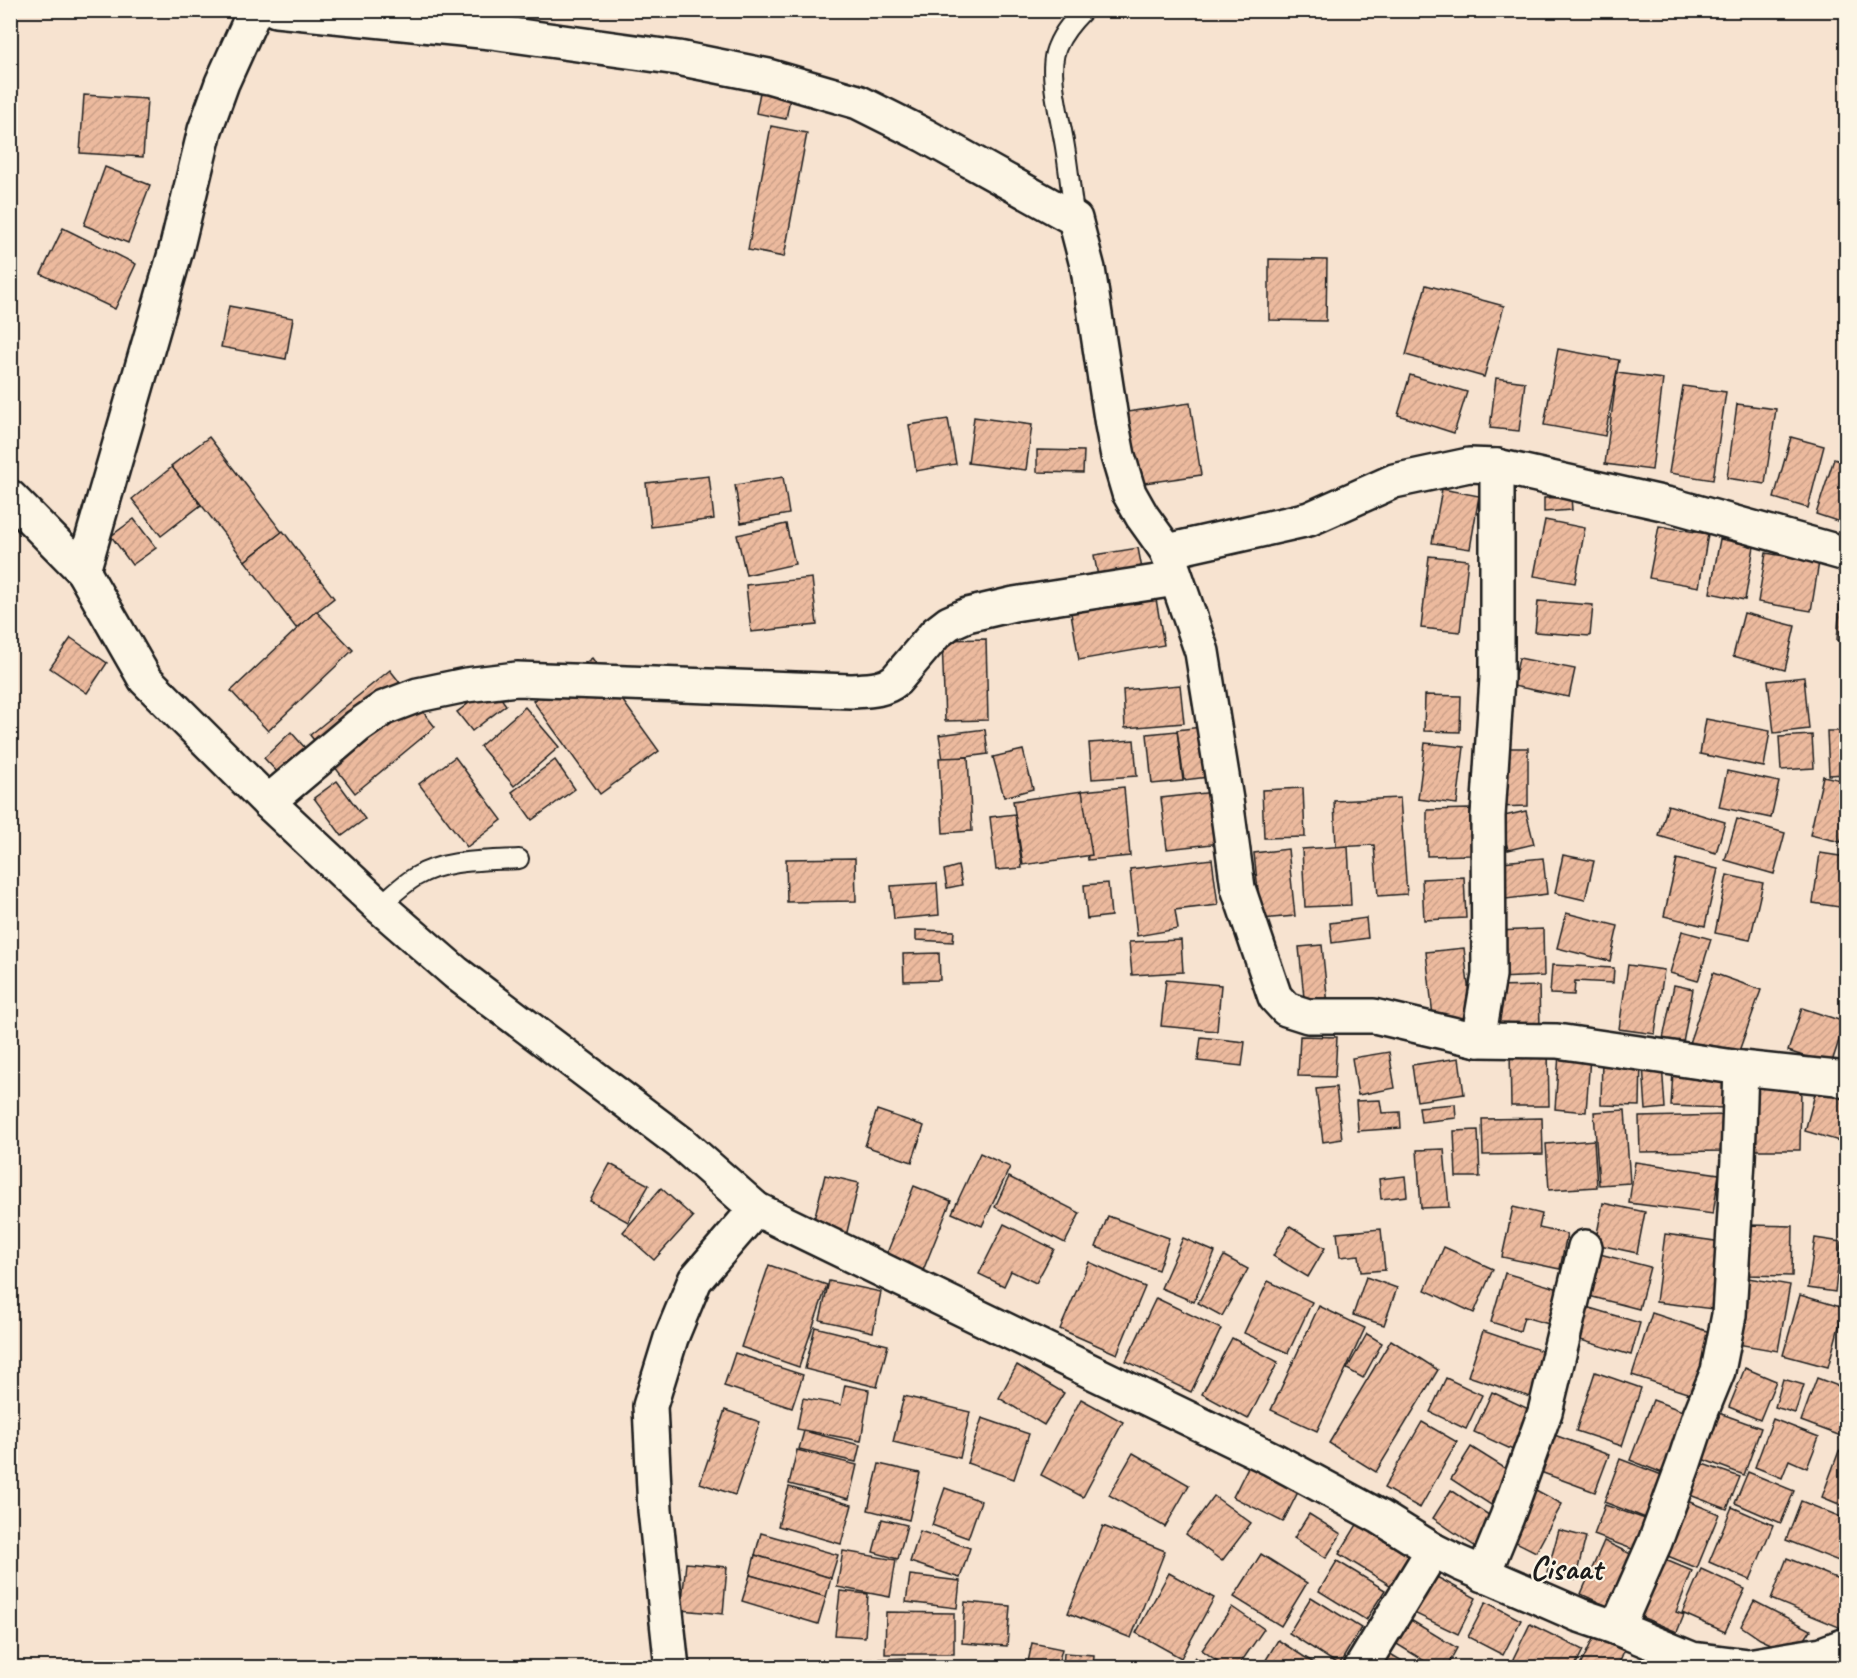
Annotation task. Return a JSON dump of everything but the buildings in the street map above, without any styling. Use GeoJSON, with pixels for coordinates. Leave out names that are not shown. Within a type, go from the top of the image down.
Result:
{"type":"FeatureCollection","features":[{"type":"Feature","properties":{"kind":"street"},"geometry":{"type":"LineString","coordinates":[[83,571],[176,250],[205,130],[222,83],[255,10]]}},
{"type":"Feature","properties":{"kind":"street"},"geometry":{"type":"LineString","coordinates":[[276,10],[503,34],[678,58],[768,76],[858,102],[1075,219],[1088,269],[1118,456],[1129,494],[1171,565],[1202,652],[1238,888],[1275,997],[1286,1009],[1308,1016],[1374,1016],[1478,1040],[1557,1041],[1846,1081]]}},
{"type":"Feature","properties":{"kind":"street"},"geometry":{"type":"LineString","coordinates":[[268,802],[367,720],[384,708],[418,695],[466,685],[517,679],[850,692],[878,689],[896,680],[936,633],[949,623],[967,615],[1171,565],[1309,519],[1394,481],[1469,465],[1497,466],[1671,505],[1846,554]]}},
{"type":"Feature","properties":{"kind":"street"},"geometry":{"type":"LineString","coordinates":[[1478,1040],[1489,975],[1488,816],[1497,678],[1497,466]]}},
{"type":"Feature","properties":{"kind":"street"},"geometry":{"type":"LineString","coordinates":[[10,497],[83,571],[145,679],[268,802],[379,906],[456,973],[681,1143],[756,1209],[1272,1459],[1371,1512],[1433,1550],[1483,1575],[1579,1615],[1692,1659],[1748,1666],[1822,1654],[1846,1645]]}},
{"type":"Feature","properties":{"kind":"street"},"geometry":{"type":"LineString","coordinates":[[1617,1628],[1655,1542],[1700,1415],[1719,1371],[1729,1315],[1741,1068]]}},
{"type":"Feature","properties":{"kind":"street"},"geometry":{"type":"LineString","coordinates":[[672,1668],[655,1510],[650,1406],[671,1338],[694,1280],[756,1209]]}},
{"type":"Feature","properties":{"kind":"street"},"geometry":{"type":"LineString","coordinates":[[1483,1575],[1507,1517],[1545,1412],[1585,1247]]}},
{"type":"Feature","properties":{"kind":"street"},"geometry":{"type":"LineString","coordinates":[[1360,1668],[1433,1550]]}},
{"type":"Feature","properties":{"kind":"lane"},"geometry":{"type":"LineString","coordinates":[[1075,219],[1055,96],[1053,67],[1056,48],[1069,26],[1084,10]]}},
{"type":"Feature","properties":{"kind":"lane"},"geometry":{"type":"LineString","coordinates":[[379,906],[413,878],[431,869],[466,861],[519,859]]}},
{"type":"Feature","properties":{"kind":"district","name":"Cisaat"},"geometry":{"type":"Point","coordinates":[1566,1567]}}]}
